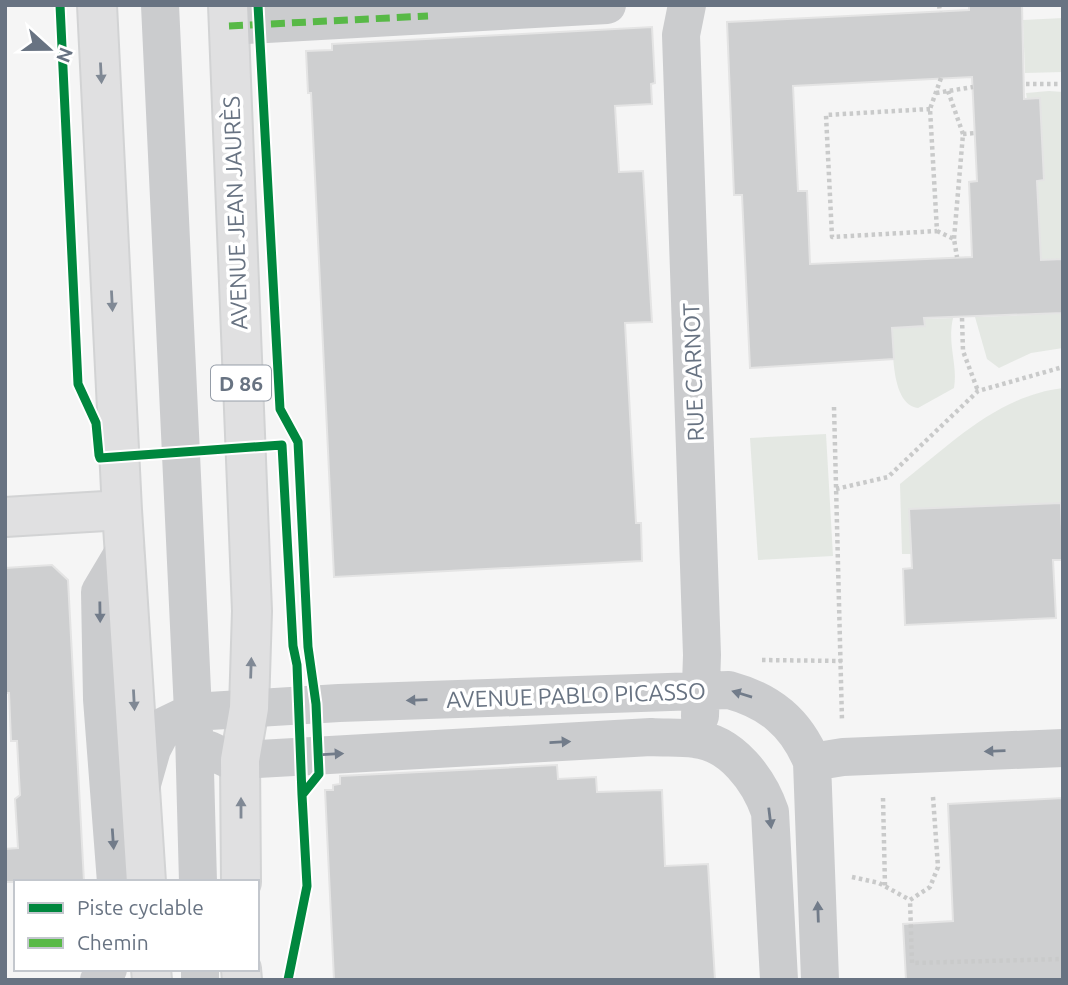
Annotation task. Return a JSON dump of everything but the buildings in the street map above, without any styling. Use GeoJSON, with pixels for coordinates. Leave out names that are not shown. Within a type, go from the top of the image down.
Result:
{"type":"FeatureCollection","features":[{"type":"Feature","properties":{"kind":"main road"},"geometry":{"type":"LineString","coordinates":[[97,5],[122,510],[146,880]]}},
{"type":"Feature","properties":{"kind":"main road","name":"AVENUE JEAN JAURÈS"},"geometry":{"type":"LineString","coordinates":[[229,15],[233,186],[252,611],[249,708],[240,760],[241,869]]}},
{"type":"Feature","properties":{"kind":"main road"},"geometry":{"type":"LineString","coordinates":[[5,517],[122,510]]}},
{"type":"Feature","properties":{"kind":"street","name":"D 86"},"geometry":{"type":"LineString","coordinates":[[160,5],[194,723],[198,880]]}},
{"type":"Feature","properties":{"kind":"street"},"geometry":{"type":"LineString","coordinates":[[229,15],[428,16],[607,5]]}},
{"type":"Feature","properties":{"kind":"street","name":"RUE CARNOT"},"geometry":{"type":"LineString","coordinates":[[687,5],[681,35],[703,690],[698,738]]}},
{"type":"Feature","properties":{"kind":"street"},"geometry":{"type":"LineString","coordinates":[[116,880],[102,699],[100,592],[125,550]]}},
{"type":"Feature","properties":{"kind":"street","name":"AVENUE PABLO PICASSO"},"geometry":{"type":"LineString","coordinates":[[140,793],[152,749],[164,726],[194,723],[249,708],[729,690],[766,703],[827,759],[820,980]]}},
{"type":"Feature","properties":{"kind":"street"},"geometry":{"type":"LineString","coordinates":[[744,767],[783,719]]}},
{"type":"Feature","properties":{"kind":"street","name":"AVENUE PABLO PICASSO"},"geometry":{"type":"LineString","coordinates":[[194,723],[213,753],[240,760],[651,737],[698,738],[723,748],[762,787],[770,812],[779,980]]}},
{"type":"Feature","properties":{"kind":"street"},"geometry":{"type":"LineString","coordinates":[[827,759],[1063,748]]}},
{"type":"Feature","properties":{"kind":"path"},"geometry":{"type":"LineString","coordinates":[[939,5],[940,12]]}},
{"type":"Feature","properties":{"kind":"path"},"geometry":{"type":"LineString","coordinates":[[937,231],[930,109],[941,78]]}},
{"type":"Feature","properties":{"kind":"path"},"geometry":{"type":"LineString","coordinates":[[1026,84],[1063,84]]}},
{"type":"Feature","properties":{"kind":"path"},"geometry":{"type":"LineString","coordinates":[[936,93],[973,87]]}},
{"type":"Feature","properties":{"kind":"path"},"geometry":{"type":"LineString","coordinates":[[948,91],[963,134],[954,239],[957,257]]}},
{"type":"Feature","properties":{"kind":"path"},"geometry":{"type":"LineString","coordinates":[[930,109],[826,115],[832,237],[937,231],[954,239]]}},
{"type":"Feature","properties":{"kind":"path"},"geometry":{"type":"LineString","coordinates":[[963,134],[975,133]]}},
{"type":"Feature","properties":{"kind":"path"},"geometry":{"type":"LineString","coordinates":[[962,318],[964,351],[978,391]]}},
{"type":"Feature","properties":{"kind":"path"},"geometry":{"type":"LineString","coordinates":[[836,489],[888,477],[978,391],[1063,367]]}},
{"type":"Feature","properties":{"kind":"path"},"geometry":{"type":"LineString","coordinates":[[827,759],[842,661],[834,407]]}},
{"type":"Feature","properties":{"kind":"path"},"geometry":{"type":"LineString","coordinates":[[761,660],[842,661]]}},
{"type":"Feature","properties":{"kind":"path"},"geometry":{"type":"LineString","coordinates":[[910,900],[930,887],[937,867],[933,797]]}},
{"type":"Feature","properties":{"kind":"path"},"geometry":{"type":"LineString","coordinates":[[883,798],[885,887]]}},
{"type":"Feature","properties":{"kind":"path"},"geometry":{"type":"LineString","coordinates":[[853,877],[885,887],[910,900]]}},
{"type":"Feature","properties":{"kind":"path"},"geometry":{"type":"LineString","coordinates":[[910,900],[912,963],[1063,959]]}},
{"type":"Feature","properties":{"kind":"shaded area"},"geometry":{"type":"Polygon","coordinates":[[[1063,18],[1063,72],[1025,73],[1023,20],[1063,18]]]}},
{"type":"Feature","properties":{"kind":"shaded area"},"geometry":{"type":"Polygon","coordinates":[[[1063,92],[1063,259],[1041,261],[1037,181],[1044,180],[1040,99],[1027,99],[1026,93],[1063,92]]]}},
{"type":"Feature","properties":{"kind":"shaded area"},"geometry":{"type":"Polygon","coordinates":[[[1063,308],[1063,348],[1031,353],[999,368],[987,359],[975,317],[1032,315],[1063,308]]]}},
{"type":"Feature","properties":{"kind":"shaded area"},"geometry":{"type":"Polygon","coordinates":[[[953,318],[951,337],[954,388],[918,408],[909,405],[898,387],[895,375],[892,328],[924,326],[924,319],[953,318]]]}},
{"type":"Feature","properties":{"kind":"shaded area"},"geometry":{"type":"Polygon","coordinates":[[[1063,388],[1063,503],[909,509],[911,554],[902,554],[900,484],[976,424],[996,412],[1039,393],[1063,388]]]}},
{"type":"Feature","properties":{"kind":"shaded area"},"geometry":{"type":"Polygon","coordinates":[[[826,434],[833,556],[758,560],[750,438],[826,434]]]}},
{"type":"Feature","properties":{"kind":"marked path"},"geometry":{"type":"LineString","coordinates":[[229,26],[428,16]]}},
{"type":"Feature","properties":{"kind":"cycle path"},"geometry":{"type":"LineString","coordinates":[[60,5],[78,384],[96,423],[99,455],[100,458],[282,445],[293,646],[297,665],[302,795]]}},
{"type":"Feature","properties":{"kind":"cycle path"},"geometry":{"type":"LineString","coordinates":[[258,5],[280,409],[298,442],[308,647],[316,704],[319,774],[302,795],[307,886],[288,980]]}}]}
